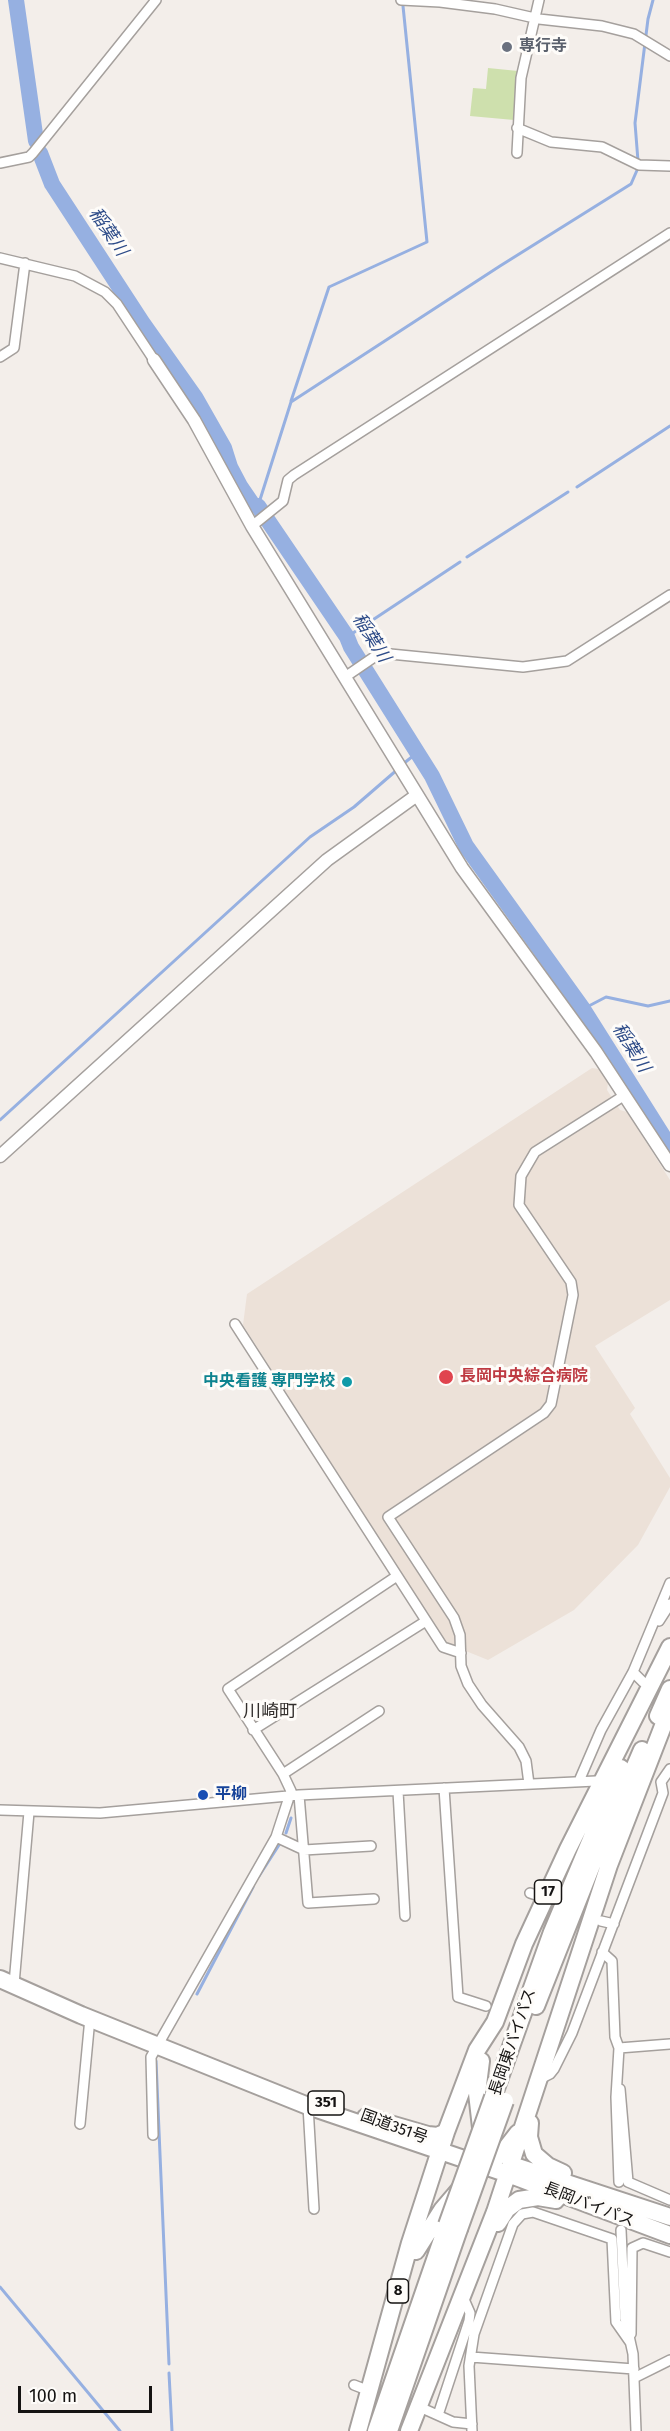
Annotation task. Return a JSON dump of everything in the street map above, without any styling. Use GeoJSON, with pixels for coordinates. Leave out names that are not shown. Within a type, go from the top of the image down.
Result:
{"type":"FeatureCollection","features":[{"type":"Feature","properties":{"kind":"highway","name":"17"},"geometry":{"type":"LineString","coordinates":[[443,2143],[477,2050],[495,2022],[525,1944],[568,1849],[670,1647]]}},
{"type":"Feature","properties":{"kind":"highway","name":"長岡東バイパス"},"geometry":{"type":"LineString","coordinates":[[376,2431],[453,2227],[492,2166],[499,2099],[511,2043],[577,1866],[670,1661]]}},
{"type":"Feature","properties":{"kind":"highway","name":"長岡東バイパス"},"geometry":{"type":"LineString","coordinates":[[499,2099],[592,1864],[670,1689]]}},
{"type":"Feature","properties":{"kind":"highway"},"geometry":{"type":"LineString","coordinates":[[403,2273],[426,2232],[448,2203],[492,2166],[522,2128],[609,1865],[670,1708]]}},
{"type":"Feature","properties":{"kind":"highway","name":"国道351号"},"geometry":{"type":"LineString","coordinates":[[7,1981],[90,2018],[308,2106],[443,2143]]}},
{"type":"Feature","properties":{"kind":"highway"},"geometry":{"type":"LineString","coordinates":[[409,2431],[474,2272],[502,2193],[483,2142],[478,2113],[477,2075],[495,2022]]}},
{"type":"Feature","properties":{"kind":"highway","name":"国道351号"},"geometry":{"type":"LineString","coordinates":[[209,2066],[271,2083],[443,2143]]}},
{"type":"Feature","properties":{"kind":"highway"},"geometry":{"type":"LineString","coordinates":[[540,2079],[529,2137],[534,2154],[548,2166],[592,2184],[630,2220]]}},
{"type":"Feature","properties":{"kind":"highway","name":"長岡バイパス"},"geometry":{"type":"LineString","coordinates":[[443,2143],[492,2166],[670,2235]]}},
{"type":"Feature","properties":{"kind":"highway","name":"8"},"geometry":{"type":"LineString","coordinates":[[358,2431],[443,2143]]}},
{"type":"Feature","properties":{"kind":"highway"},"geometry":{"type":"LineString","coordinates":[[474,2272],[488,2250],[501,2217],[519,2200],[549,2198],[630,2220]]}},
{"type":"Feature","properties":{"kind":"highway","name":"長岡バイパス"},"geometry":{"type":"LineString","coordinates":[[630,2220],[670,2217]]}},
{"type":"Feature","properties":{"kind":"highway","name":"長岡東バイパス"},"geometry":{"type":"LineString","coordinates":[[389,2431],[453,2227]]}},
{"type":"Feature","properties":{"kind":"street"},"geometry":{"type":"LineString","coordinates":[[0,163],[29,157],[33,153],[156,0]]}},
{"type":"Feature","properties":{"kind":"street"},"geometry":{"type":"LineString","coordinates":[[400,0],[440,1],[534,18],[602,26],[634,34],[670,56]]}},
{"type":"Feature","properties":{"kind":"street"},"geometry":{"type":"LineString","coordinates":[[517,153],[521,78],[539,0]]}},
{"type":"Feature","properties":{"kind":"street"},"geometry":{"type":"LineString","coordinates":[[517,128],[551,142],[602,147],[639,165],[670,166]]}},
{"type":"Feature","properties":{"kind":"street"},"geometry":{"type":"LineString","coordinates":[[254,524],[274,511],[283,501],[288,480],[294,475],[670,233]]}},
{"type":"Feature","properties":{"kind":"street"},"geometry":{"type":"LineString","coordinates":[[0,258],[75,276],[105,292],[117,304],[194,420],[254,524],[462,868],[625,1095],[670,1165]]}},
{"type":"Feature","properties":{"kind":"street"},"geometry":{"type":"LineString","coordinates":[[0,357],[14,348],[25,263]]}},
{"type":"Feature","properties":{"kind":"street"},"geometry":{"type":"LineString","coordinates":[[347,675],[380,653],[523,667],[567,661],[670,595]]}},
{"type":"Feature","properties":{"kind":"street"},"geometry":{"type":"LineString","coordinates":[[0,1156],[327,860],[417,795]]}},
{"type":"Feature","properties":{"kind":"street"},"geometry":{"type":"LineString","coordinates":[[529,1784],[526,1761],[519,1747],[482,1705],[468,1684],[461,1666],[461,1653],[454,1618],[388,1517],[544,1413],[551,1404],[573,1294],[571,1282],[519,1205],[521,1176],[535,1152],[625,1095]]}},
{"type":"Feature","properties":{"kind":"street"},"geometry":{"type":"LineString","coordinates":[[235,1324],[443,1647],[461,1653]]}},
{"type":"Feature","properties":{"kind":"street"},"geometry":{"type":"LineString","coordinates":[[153,2135],[150,2063],[276,1836],[286,1810],[287,1796],[291,1791],[283,1774],[228,1689],[397,1576]]}},
{"type":"Feature","properties":{"kind":"street"},"geometry":{"type":"LineString","coordinates":[[579,1781],[601,1730],[633,1672],[670,1583]]}},
{"type":"Feature","properties":{"kind":"street"},"geometry":{"type":"LineString","coordinates":[[645,1643],[670,1604]]}},
{"type":"Feature","properties":{"kind":"street"},"geometry":{"type":"LineString","coordinates":[[253,1730],[426,1621]]}},
{"type":"Feature","properties":{"kind":"street"},"geometry":{"type":"LineString","coordinates":[[633,1672],[643,1682]]}},
{"type":"Feature","properties":{"kind":"street"},"geometry":{"type":"LineString","coordinates":[[283,1774],[379,1711]]}},
{"type":"Feature","properties":{"kind":"street"},"geometry":{"type":"LineString","coordinates":[[540,2079],[550,2074],[561,2057],[663,1793],[661,1782],[669,1775]]}},
{"type":"Feature","properties":{"kind":"street"},"geometry":{"type":"LineString","coordinates":[[651,1778],[669,1775]]}},
{"type":"Feature","properties":{"kind":"street"},"geometry":{"type":"LineString","coordinates":[[0,1810],[100,1813],[299,1795],[596,1781]]}},
{"type":"Feature","properties":{"kind":"street"},"geometry":{"type":"LineString","coordinates":[[444,1788],[458,1997],[486,2006]]}},
{"type":"Feature","properties":{"kind":"street"},"geometry":{"type":"LineString","coordinates":[[398,1791],[405,1916]]}},
{"type":"Feature","properties":{"kind":"street"},"geometry":{"type":"LineString","coordinates":[[299,1795],[308,1903],[374,1899]]}},
{"type":"Feature","properties":{"kind":"street"},"geometry":{"type":"LineString","coordinates":[[7,1981],[29,1812]]}},
{"type":"Feature","properties":{"kind":"street"},"geometry":{"type":"LineString","coordinates":[[276,1836],[304,1850],[371,1846]]}},
{"type":"Feature","properties":{"kind":"street"},"geometry":{"type":"LineString","coordinates":[[601,1921],[614,1924]]}},
{"type":"Feature","properties":{"kind":"street"},"geometry":{"type":"LineString","coordinates":[[602,1953],[612,1960],[615,2037],[619,2048],[616,2072],[619,2182]]}},
{"type":"Feature","properties":{"kind":"street"},"geometry":{"type":"LineString","coordinates":[[80,2124],[90,2018]]}},
{"type":"Feature","properties":{"kind":"street"},"geometry":{"type":"LineString","coordinates":[[619,2048],[670,2044]]}},
{"type":"Feature","properties":{"kind":"street"},"geometry":{"type":"LineString","coordinates":[[616,2072],[623,2100],[628,2182],[670,2200]]}},
{"type":"Feature","properties":{"kind":"street"},"geometry":{"type":"LineString","coordinates":[[308,2106],[314,2208]]}},
{"type":"Feature","properties":{"kind":"street"},"geometry":{"type":"LineString","coordinates":[[438,2415],[513,2224],[522,2214],[533,2212],[612,2239],[616,2322],[630,2342]]}},
{"type":"Feature","properties":{"kind":"street"},"geometry":{"type":"LineString","coordinates":[[630,2220],[625,2318],[634,2373],[636,2431]]}},
{"type":"Feature","properties":{"kind":"street"},"geometry":{"type":"LineString","coordinates":[[630,2342],[632,2248],[643,2243],[670,2252]]}},
{"type":"Feature","properties":{"kind":"street"},"geometry":{"type":"LineString","coordinates":[[424,2409],[472,2428],[469,2366],[471,2357],[470,2313],[463,2297]]}},
{"type":"Feature","properties":{"kind":"street"},"geometry":{"type":"LineString","coordinates":[[471,2357],[634,2373],[670,2360]]}},
{"type":"Feature","properties":{"kind":"street"},"geometry":{"type":"LineString","coordinates":[[354,2385],[367,2390]]}},
{"type":"Feature","properties":{"kind":"shaded area","name":"長岡中央綜合病院"},"geometry":{"type":"Polygon","coordinates":[[[592,1068],[599,1069],[608,1083],[607,1090],[620,1110],[627,1112],[670,1180],[670,1300],[595,1346],[635,1408],[630,1414],[670,1478],[670,1487],[638,1545],[574,1610],[488,1660],[446,1643],[243,1325],[247,1294],[592,1068]]]}},
{"type":"Feature","properties":{"kind":"green space"},"geometry":{"type":"Polygon","coordinates":[[[488,68],[518,71],[514,120],[470,116],[473,88],[486,89],[488,68]]]}},
{"type":"Feature","properties":{"kind":"waterway","name":"稲葉川"},"geometry":{"type":"LineString","coordinates":[[16,0],[36,141]]}},
{"type":"Feature","properties":{"kind":"waterway"},"geometry":{"type":"LineString","coordinates":[[638,161],[635,123],[648,19],[653,0]]}},
{"type":"Feature","properties":{"kind":"waterway"},"geometry":{"type":"LineString","coordinates":[[291,401],[329,287],[427,242],[403,6]]}},
{"type":"Feature","properties":{"kind":"waterway","name":"稲葉川"},"geometry":{"type":"LineString","coordinates":[[40,153],[52,184],[142,322],[195,397],[224,448],[230,467],[240,486],[253,505],[258,506],[347,637],[351,647],[432,776],[466,846],[583,1009],[670,1147]]}},
{"type":"Feature","properties":{"kind":"waterway"},"geometry":{"type":"LineString","coordinates":[[258,506],[291,402],[631,184],[638,168]]}},
{"type":"Feature","properties":{"kind":"waterway"},"geometry":{"type":"LineString","coordinates":[[577,487],[670,426]]}},
{"type":"Feature","properties":{"kind":"waterway"},"geometry":{"type":"LineString","coordinates":[[467,557],[568,492]]}},
{"type":"Feature","properties":{"kind":"waterway"},"geometry":{"type":"LineString","coordinates":[[347,637],[460,562]]}},
{"type":"Feature","properties":{"kind":"waterway"},"geometry":{"type":"LineString","coordinates":[[403,764],[418,752]]}},
{"type":"Feature","properties":{"kind":"waterway"},"geometry":{"type":"LineString","coordinates":[[0,1120],[310,837],[354,807],[398,769]]}},
{"type":"Feature","properties":{"kind":"waterway"},"geometry":{"type":"LineString","coordinates":[[583,1009],[606,997],[648,1006],[670,1001]]}},
{"type":"Feature","properties":{"kind":"waterway"},"geometry":{"type":"LineString","coordinates":[[286,1833],[291,1818]]}},
{"type":"Feature","properties":{"kind":"waterway"},"geometry":{"type":"LineString","coordinates":[[259,1876],[279,1845]]}},
{"type":"Feature","properties":{"kind":"waterway"},"geometry":{"type":"LineString","coordinates":[[197,1994],[253,1887]]}},
{"type":"Feature","properties":{"kind":"waterway"},"geometry":{"type":"LineString","coordinates":[[156,2061],[169,2364]]}},
{"type":"Feature","properties":{"kind":"waterway"},"geometry":{"type":"LineString","coordinates":[[0,2287],[120,2431]]}},
{"type":"Feature","properties":{"kind":"waterway"},"geometry":{"type":"LineString","coordinates":[[169,2373],[172,2431]]}},
{"type":"Feature","properties":{"kind":"place","name":"専行寺"},"geometry":{"type":"Point","coordinates":[507,47]}},
{"type":"Feature","properties":{"kind":"place","name":"長岡中央綜合病院"},"geometry":{"type":"Point","coordinates":[446,1377]}},
{"type":"Feature","properties":{"kind":"place","name":"中央看護 専門学校"},"geometry":{"type":"Point","coordinates":[347,1382]}},
{"type":"Feature","properties":{"kind":"place","name":"平柳"},"geometry":{"type":"Point","coordinates":[203,1795]}},
{"type":"Feature","properties":{"kind":"district","name":"川崎町"},"geometry":{"type":"Point","coordinates":[270,1712]}}]}
